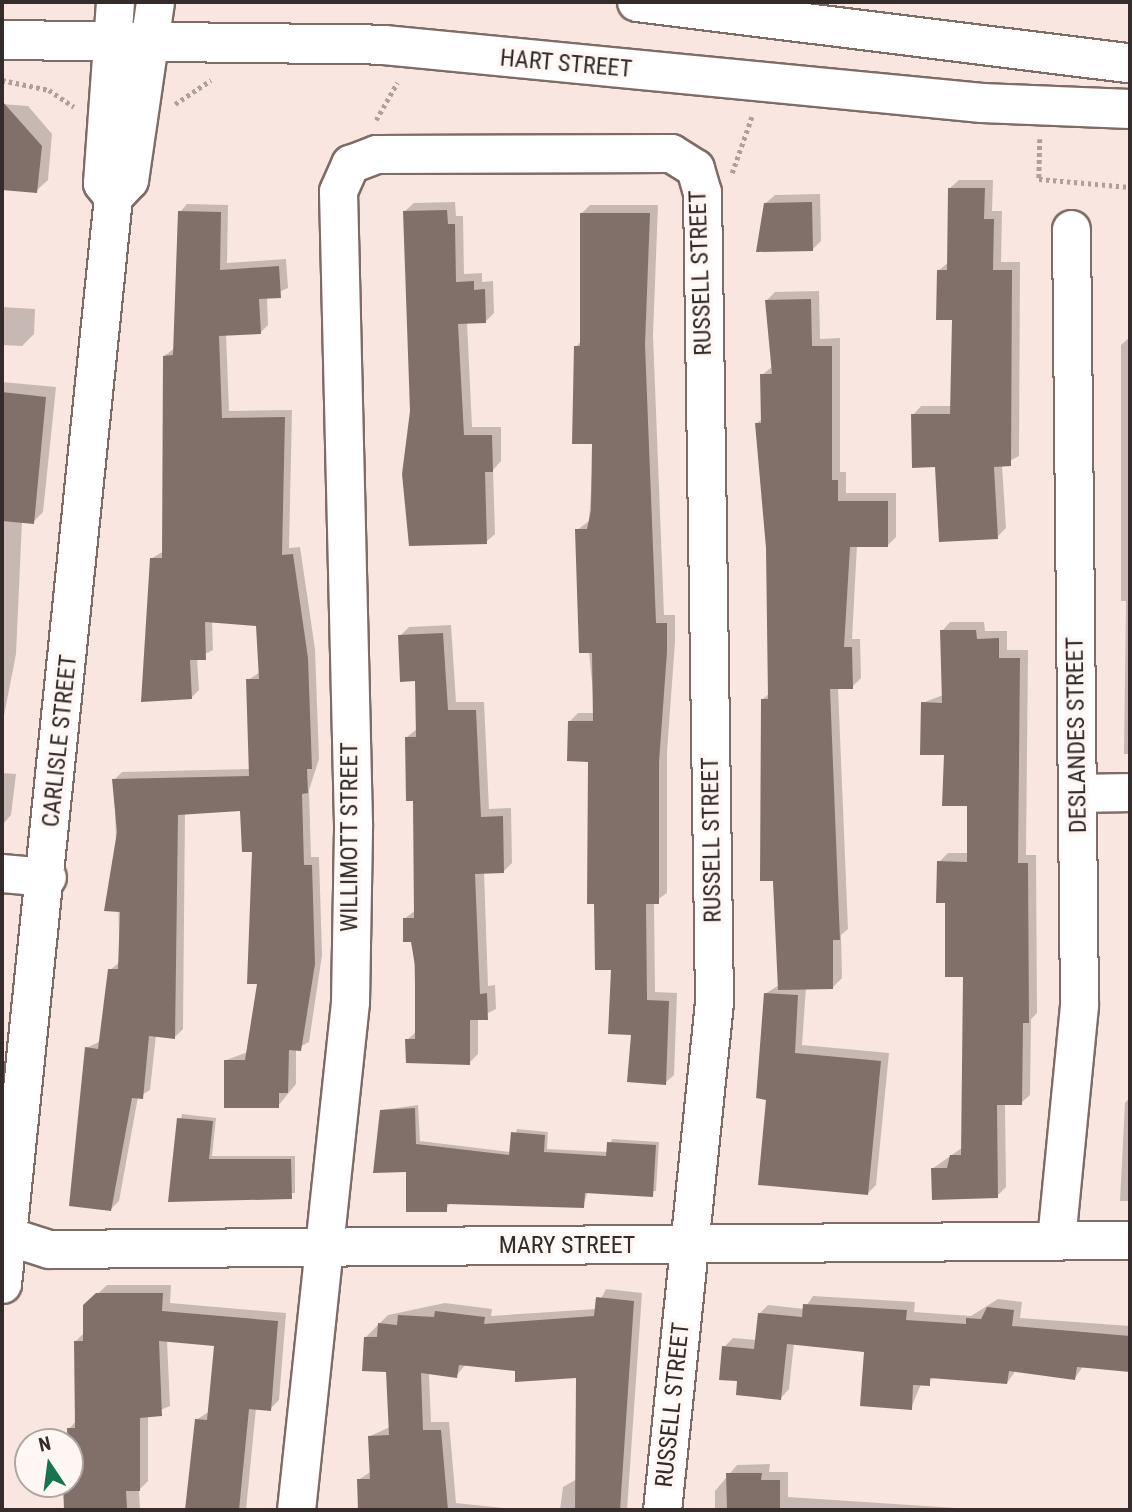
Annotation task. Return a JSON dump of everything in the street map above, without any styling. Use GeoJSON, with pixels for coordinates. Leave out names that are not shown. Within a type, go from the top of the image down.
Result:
{"type":"FeatureCollection","features":[{"type":"Feature","properties":{"kind":"main road"},"geometry":{"type":"LineString","coordinates":[[637,2],[1130,63]]}},
{"type":"Feature","properties":{"kind":"main road","name":"HART STREET"},"geometry":{"type":"LineString","coordinates":[[2,40],[149,39],[384,45],[982,103],[1130,109]]}},
{"type":"Feature","properties":{"kind":"street","name":"CARLISLE STREET"},"geometry":{"type":"LineString","coordinates":[[113,197],[102,183],[108,40],[115,2]]}},
{"type":"Feature","properties":{"kind":"street","name":"CARLISLE STREET"},"geometry":{"type":"LineString","coordinates":[[2,1284],[4,1235],[47,877],[113,197],[129,180],[156,2]]}},
{"type":"Feature","properties":{"kind":"street","name":"WILLIMOTT STREET"},"geometry":{"type":"LineString","coordinates":[[296,1510],[351,989],[353,823],[338,191],[350,164],[376,155],[671,153],[698,180]]}},
{"type":"Feature","properties":{"kind":"street","name":"RUSSELL STREET"},"geometry":{"type":"LineString","coordinates":[[662,1510],[714,1002],[698,180]]}},
{"type":"Feature","properties":{"kind":"street","name":"DESLANDES STREET"},"geometry":{"type":"LineString","coordinates":[[1056,1240],[1079,1005],[1071,229]]}},
{"type":"Feature","properties":{"kind":"street"},"geometry":{"type":"LineString","coordinates":[[1078,793],[1130,792]]}},
{"type":"Feature","properties":{"kind":"street"},"geometry":{"type":"LineString","coordinates":[[2,873],[47,877]]}},
{"type":"Feature","properties":{"kind":"street","name":"MARY STREET"},"geometry":{"type":"LineString","coordinates":[[4,1235],[39,1248],[1130,1240]]}},
{"type":"Feature","properties":{"kind":"path"},"geometry":{"type":"LineString","coordinates":[[170,109],[203,82],[223,76]]}},
{"type":"Feature","properties":{"kind":"path"},"geometry":{"type":"LineString","coordinates":[[2,80],[50,90],[81,120]]}},
{"type":"Feature","properties":{"kind":"path"},"geometry":{"type":"LineString","coordinates":[[394,83],[407,84]]}},
{"type":"Feature","properties":{"kind":"path"},"geometry":{"type":"LineString","coordinates":[[698,180],[734,172],[754,111],[740,110]]}},
{"type":"Feature","properties":{"kind":"path"},"geometry":{"type":"LineString","coordinates":[[1041,134],[1039,179],[1130,187]]}},
{"type":"Feature","properties":{"kind":"building"},"geometry":{"type":"Polygon","coordinates":[[[2,101],[42,146],[37,193],[2,190],[2,101]]]}},
{"type":"Feature","properties":{"kind":"building"},"geometry":{"type":"Polygon","coordinates":[[[948,188],[985,188],[984,219],[994,219],[993,270],[1012,270],[1011,466],[994,467],[998,539],[939,542],[935,467],[912,468],[911,414],[950,414],[952,320],[936,320],[937,270],[947,270],[948,188]]]}},
{"type":"Feature","properties":{"kind":"building"},"geometry":{"type":"Polygon","coordinates":[[[812,202],[813,251],[756,252],[764,203],[812,202]]]}},
{"type":"Feature","properties":{"kind":"building"},"geometry":{"type":"Polygon","coordinates":[[[447,210],[448,224],[455,224],[456,282],[474,281],[474,290],[485,289],[486,323],[458,324],[464,435],[492,435],[493,472],[485,472],[487,544],[409,546],[402,474],[410,411],[403,211],[447,210]]]}},
{"type":"Feature","properties":{"kind":"building"},"geometry":{"type":"Polygon","coordinates":[[[178,211],[221,212],[220,270],[279,266],[281,298],[259,299],[261,334],[219,336],[222,418],[285,417],[282,555],[293,554],[308,658],[312,769],[307,769],[308,793],[302,794],[304,865],[312,865],[315,964],[301,1051],[289,1050],[288,1093],[279,1093],[279,1108],[224,1108],[224,1060],[245,1060],[257,984],[247,984],[252,852],[242,852],[240,811],[178,815],[175,1039],[149,1036],[143,1099],[132,1098],[111,1211],[69,1206],[85,1047],[98,1049],[108,969],[118,969],[120,912],[104,911],[117,832],[112,779],[249,776],[246,679],[259,679],[256,626],[205,622],[206,660],[190,660],[192,699],[141,702],[150,558],[162,558],[163,356],[173,355],[178,211]]]}},
{"type":"Feature","properties":{"kind":"building"},"geometry":{"type":"Polygon","coordinates":[[[580,213],[650,213],[645,345],[656,623],[667,623],[667,652],[659,762],[659,904],[646,904],[647,1000],[669,1001],[666,1085],[627,1082],[631,1035],[608,1034],[611,970],[595,970],[594,904],[587,904],[588,762],[567,761],[568,721],[593,721],[592,653],[579,653],[575,529],[587,529],[591,510],[592,444],[572,444],[574,346],[580,346],[580,213]]]}},
{"type":"Feature","properties":{"kind":"building"},"geometry":{"type":"Polygon","coordinates":[[[811,299],[812,346],[832,346],[832,480],[838,480],[838,501],[888,501],[888,547],[850,547],[844,647],[852,647],[853,689],[830,689],[840,940],[833,940],[833,989],[778,990],[773,881],[760,881],[761,699],[768,699],[766,548],[755,423],[761,423],[760,374],[772,374],[765,300],[811,299]]]}},
{"type":"Feature","properties":{"kind":"building"},"geometry":{"type":"Polygon","coordinates":[[[2,392],[46,397],[34,524],[2,521],[2,392]]]}},
{"type":"Feature","properties":{"kind":"building"},"geometry":{"type":"Polygon","coordinates":[[[940,630],[976,630],[977,639],[999,638],[999,658],[1020,658],[1018,863],[1028,863],[1029,1023],[1023,1023],[1022,1105],[997,1105],[998,1198],[932,1200],[931,1168],[947,1168],[950,1155],[961,1155],[963,977],[945,977],[945,903],[936,903],[937,861],[967,862],[967,806],[942,806],[944,755],[920,755],[921,702],[942,703],[940,630]]]}},
{"type":"Feature","properties":{"kind":"building"},"geometry":{"type":"Polygon","coordinates":[[[443,633],[448,710],[476,710],[481,817],[503,816],[504,873],[475,874],[480,994],[487,993],[488,1020],[470,1020],[470,1065],[406,1063],[405,1039],[415,1039],[415,965],[411,942],[403,942],[403,918],[414,918],[413,801],[406,801],[405,737],[416,737],[415,681],[400,682],[398,635],[443,633]]]}},
{"type":"Feature","properties":{"kind":"building"},"geometry":{"type":"Polygon","coordinates":[[[764,993],[798,995],[795,1053],[881,1061],[868,1195],[758,1185],[766,1100],[756,1098],[764,993]]]}},
{"type":"Feature","properties":{"kind":"building"},"geometry":{"type":"Polygon","coordinates":[[[415,1108],[416,1144],[509,1155],[511,1132],[545,1135],[544,1152],[606,1156],[607,1142],[656,1145],[653,1197],[585,1193],[584,1208],[447,1204],[447,1212],[406,1212],[406,1172],[373,1173],[380,1110],[415,1108]]]}},
{"type":"Feature","properties":{"kind":"building"},"geometry":{"type":"Polygon","coordinates":[[[177,1118],[213,1121],[209,1159],[291,1159],[292,1199],[168,1202],[177,1118]]]}},
{"type":"Feature","properties":{"kind":"building"},"geometry":{"type":"Polygon","coordinates":[[[96,1293],[163,1293],[162,1311],[278,1321],[271,1411],[249,1409],[239,1510],[185,1510],[195,1419],[207,1420],[214,1346],[159,1341],[162,1416],[140,1418],[140,1491],[126,1491],[127,1508],[64,1510],[64,1498],[84,1498],[84,1428],[75,1428],[74,1341],[83,1341],[83,1305],[96,1293]]]}},
{"type":"Feature","properties":{"kind":"building"},"geometry":{"type":"Polygon","coordinates":[[[596,1297],[634,1301],[620,1510],[575,1510],[576,1378],[515,1382],[515,1371],[459,1365],[457,1378],[421,1373],[423,1430],[441,1430],[448,1510],[358,1510],[357,1479],[370,1479],[368,1436],[389,1435],[386,1372],[362,1371],[364,1337],[377,1337],[378,1323],[397,1325],[398,1315],[434,1317],[435,1311],[485,1317],[484,1324],[594,1316],[596,1297]]]}},
{"type":"Feature","properties":{"kind":"building"},"geometry":{"type":"Polygon","coordinates":[[[803,1304],[907,1310],[906,1320],[966,1324],[966,1318],[981,1319],[987,1307],[1014,1310],[1012,1326],[1130,1336],[1130,1372],[1077,1367],[1075,1380],[1009,1371],[1007,1384],[930,1378],[930,1386],[913,1385],[912,1410],[860,1406],[864,1352],[787,1344],[781,1400],[736,1395],[737,1381],[719,1380],[722,1346],[754,1349],[758,1313],[802,1317],[803,1304]]]}},
{"type":"Feature","properties":{"kind":"building"},"geometry":{"type":"Polygon","coordinates":[[[726,1473],[762,1473],[761,1480],[780,1480],[780,1510],[727,1510],[726,1473]]]}}]}
